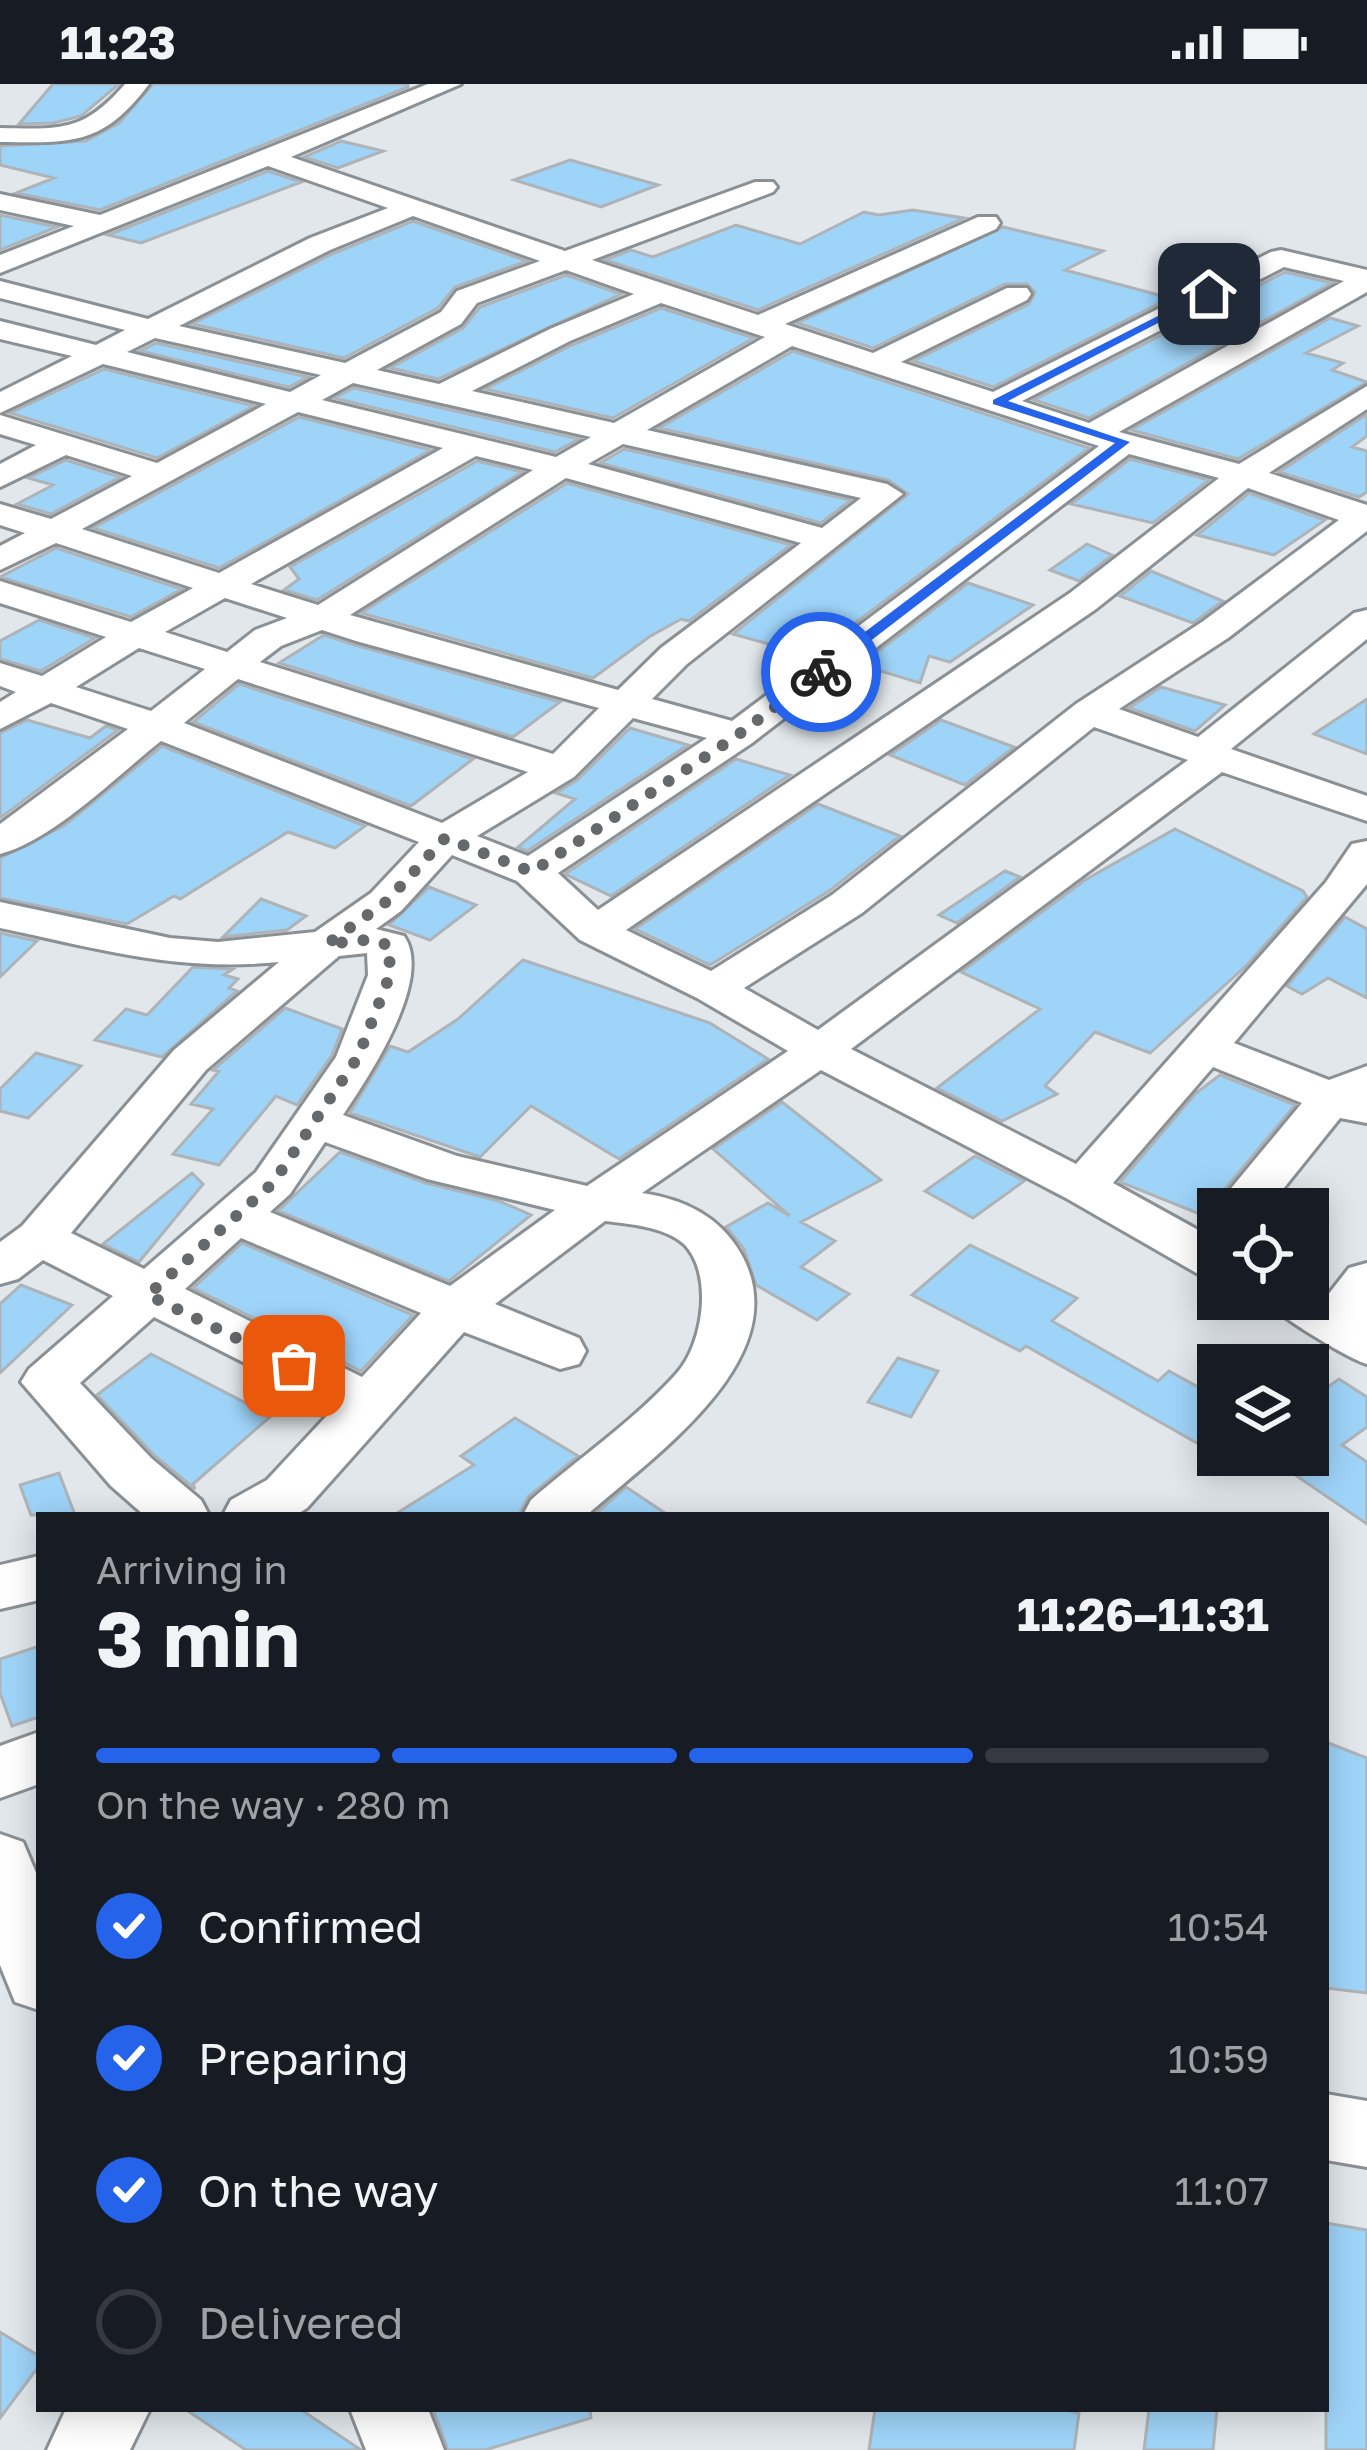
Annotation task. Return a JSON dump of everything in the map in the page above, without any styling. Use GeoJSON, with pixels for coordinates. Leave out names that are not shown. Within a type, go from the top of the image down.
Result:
{"type":"FeatureCollection","features":[{"type":"Feature","properties":{"kind":"street"},"geometry":{"type":"LineString","coordinates":[[0,135],[69,135],[95,129],[137,84]]}},
{"type":"Feature","properties":{"kind":"street"},"geometry":{"type":"LineString","coordinates":[[0,266],[449,84]]}},
{"type":"Feature","properties":{"kind":"street"},"geometry":{"type":"LineString","coordinates":[[267,157],[660,293],[1366,517]]}},
{"type":"Feature","properties":{"kind":"street"},"geometry":{"type":"LineString","coordinates":[[0,560],[452,318],[467,297],[764,187]]}},
{"type":"Feature","properties":{"kind":"street"},"geometry":{"type":"LineString","coordinates":[[0,202],[100,224]]}},
{"type":"Feature","properties":{"kind":"street"},"geometry":{"type":"LineString","coordinates":[[0,404],[320,244],[408,209]]}},
{"type":"Feature","properties":{"kind":"street"},"geometry":{"type":"LineString","coordinates":[[0,842],[52,807],[268,638],[323,617],[706,380],[775,330],[987,223]]}},
{"type":"Feature","properties":{"kind":"street"},"geometry":{"type":"LineString","coordinates":[[998,402],[1280,258],[1367,279]]}},
{"type":"Feature","properties":{"kind":"street"},"geometry":{"type":"LineString","coordinates":[[532,872],[738,735],[1108,438],[1367,279]]}},
{"type":"Feature","properties":{"kind":"street"},"geometry":{"type":"LineString","coordinates":[[0,289],[155,329],[887,494],[733,607],[560,769],[445,838],[386,902],[327,944],[190,1060],[20,1252],[148,1295],[367,1402]]}},
{"type":"Feature","properties":{"kind":"street"},"geometry":{"type":"LineString","coordinates":[[447,392],[560,335],[660,293]]}},
{"type":"Feature","properties":{"kind":"street"},"geometry":{"type":"LineString","coordinates":[[878,362],[1017,294]]}},
{"type":"Feature","properties":{"kind":"street"},"geometry":{"type":"LineString","coordinates":[[0,330],[702,502],[826,540]]}},
{"type":"Feature","properties":{"kind":"street"},"geometry":{"type":"LineString","coordinates":[[595,932],[1083,602],[1244,475],[1367,395]]}},
{"type":"Feature","properties":{"kind":"street"},"geometry":{"type":"LineString","coordinates":[[0,424],[160,474]]}},
{"type":"Feature","properties":{"kind":"street"},"geometry":{"type":"LineString","coordinates":[[0,477],[61,445]]}},
{"type":"Feature","properties":{"kind":"street"},"geometry":{"type":"LineString","coordinates":[[0,718],[136,634],[472,446]]}},
{"type":"Feature","properties":{"kind":"street"},"geometry":{"type":"LineString","coordinates":[[0,514],[222,588],[738,735]]}},
{"type":"Feature","properties":{"kind":"street"},"geometry":{"type":"LineString","coordinates":[[713,988],[847,904],[1088,712],[1215,629],[1366,517]]}},
{"type":"Feature","properties":{"kind":"street"},"geometry":{"type":"LineString","coordinates":[[0,592],[560,769]]}},
{"type":"Feature","properties":{"kind":"street"},"geometry":{"type":"LineString","coordinates":[[177,613],[268,638]]}},
{"type":"Feature","properties":{"kind":"street"},"geometry":{"type":"LineString","coordinates":[[256,1512],[287,1494],[458,1306],[820,1051],[1210,755],[1367,621]]}},
{"type":"Feature","properties":{"kind":"street"},"geometry":{"type":"LineString","coordinates":[[0,674],[155,724],[532,872],[595,932],[713,988],[905,1099],[1197,1244]]}},
{"type":"Feature","properties":{"kind":"street"},"geometry":{"type":"LineString","coordinates":[[1088,712],[1367,809]]}},
{"type":"Feature","properties":{"kind":"street"},"geometry":{"type":"LineString","coordinates":[[0,789],[52,807]]}},
{"type":"Feature","properties":{"kind":"street"},"geometry":{"type":"LineString","coordinates":[[1083,1186],[1359,882]]}},
{"type":"Feature","properties":{"kind":"street"},"geometry":{"type":"LineString","coordinates":[[0,915],[170,951],[218,955],[366,940],[389,945],[390,975],[358,1057],[273,1183],[48,1382],[131,1472],[178,1512]]}},
{"type":"Feature","properties":{"kind":"street"},"geometry":{"type":"LineString","coordinates":[[1207,1048],[1355,1096],[1262,1188]]}},
{"type":"Feature","properties":{"kind":"street"},"geometry":{"type":"LineString","coordinates":[[313,1121],[444,1168],[598,1204],[650,1210],[700,1232],[718,1257],[729,1291],[721,1341],[701,1382],[554,1512]]}},
{"type":"Feature","properties":{"kind":"street"},"geometry":{"type":"LineString","coordinates":[[238,1218],[560,1351]]}},
{"type":"Feature","properties":{"kind":"street"},"geometry":{"type":"LineString","coordinates":[[1331,1322],[1367,1280]]}},
{"type":"Feature","properties":{"kind":"street"},"geometry":{"type":"LineString","coordinates":[[0,1587],[36,1579]]}},
{"type":"Feature","properties":{"kind":"street"},"geometry":{"type":"LineString","coordinates":[[0,1773],[36,1758]]}},
{"type":"Feature","properties":{"kind":"street"},"geometry":{"type":"LineString","coordinates":[[0,1861],[36,1972]]}},
{"type":"Feature","properties":{"kind":"street"},"geometry":{"type":"LineString","coordinates":[[1329,2128],[1367,2134]]}},
{"type":"Feature","properties":{"kind":"street"},"geometry":{"type":"LineString","coordinates":[[86,2450],[109,2412]]}},
{"type":"Feature","properties":{"kind":"street"},"geometry":{"type":"LineString","coordinates":[[390,2412],[405,2450]]}},
{"type":"Feature","properties":{"kind":"building"},"geometry":{"type":"Polygon","coordinates":[[[53,84],[119,84],[81,116],[19,124],[53,84]]]}},
{"type":"Feature","properties":{"kind":"building"},"geometry":{"type":"Polygon","coordinates":[[[153,84],[408,87],[100,210],[16,193],[54,178],[0,165],[0,146],[86,141],[119,123],[153,84]]]}},
{"type":"Feature","properties":{"kind":"building"},"geometry":{"type":"Polygon","coordinates":[[[341,141],[383,151],[338,168],[304,157],[341,141]]]}},
{"type":"Feature","properties":{"kind":"building"},"geometry":{"type":"Polygon","coordinates":[[[570,160],[658,185],[601,207],[514,180],[570,160]]]}},
{"type":"Feature","properties":{"kind":"building"},"geometry":{"type":"Polygon","coordinates":[[[268,171],[301,182],[141,243],[108,235],[268,171]]]}},
{"type":"Feature","properties":{"kind":"building"},"geometry":{"type":"Polygon","coordinates":[[[913,210],[964,218],[758,310],[605,260],[631,250],[653,257],[736,225],[800,244],[864,212],[879,215],[913,210]]]}},
{"type":"Feature","properties":{"kind":"building"},"geometry":{"type":"Polygon","coordinates":[[[0,215],[57,227],[0,250],[0,215]]]}},
{"type":"Feature","properties":{"kind":"building"},"geometry":{"type":"Polygon","coordinates":[[[413,221],[527,261],[455,287],[438,308],[344,358],[192,324],[332,254],[413,221]]]}},
{"type":"Feature","properties":{"kind":"building"},"geometry":{"type":"Polygon","coordinates":[[[1003,227],[1103,251],[1065,270],[1170,298],[993,387],[913,361],[1029,304],[1035,292],[1027,284],[1005,284],[873,348],[797,323],[1003,227]]]}},
{"type":"Feature","properties":{"kind":"building"},"geometry":{"type":"Polygon","coordinates":[[[1285,272],[1332,283],[1089,418],[1034,400],[1285,272]]]}},
{"type":"Feature","properties":{"kind":"building"},"geometry":{"type":"Polygon","coordinates":[[[566,275],[621,294],[438,379],[390,368],[463,328],[480,307],[566,275]]]}},
{"type":"Feature","properties":{"kind":"building"},"geometry":{"type":"Polygon","coordinates":[[[661,308],[754,338],[613,418],[485,389],[572,345],[661,308]]]}},
{"type":"Feature","properties":{"kind":"building"},"geometry":{"type":"Polygon","coordinates":[[[1330,318],[1358,326],[1306,353],[1343,363],[1332,370],[1367,382],[1238,459],[1131,430],[1330,318]]]}},
{"type":"Feature","properties":{"kind":"building"},"geometry":{"type":"Polygon","coordinates":[[[156,343],[308,377],[289,387],[140,351],[156,343]]]}},
{"type":"Feature","properties":{"kind":"building"},"geometry":{"type":"Polygon","coordinates":[[[793,351],[1089,448],[811,656],[733,634],[908,494],[888,480],[659,428],[793,351]]]}},
{"type":"Feature","properties":{"kind":"building"},"geometry":{"type":"Polygon","coordinates":[[[104,369],[254,406],[157,458],[10,413],[104,369]]]}},
{"type":"Feature","properties":{"kind":"building"},"geometry":{"type":"Polygon","coordinates":[[[354,388],[579,439],[555,452],[334,398],[354,388]]]}},
{"type":"Feature","properties":{"kind":"building"},"geometry":{"type":"Polygon","coordinates":[[[1367,414],[1367,436],[1352,447],[1367,451],[1367,492],[1359,497],[1279,472],[1367,414]]]}},
{"type":"Feature","properties":{"kind":"building"},"geometry":{"type":"Polygon","coordinates":[[[299,417],[431,450],[219,568],[93,528],[299,417]]]}},
{"type":"Feature","properties":{"kind":"building"},"geometry":{"type":"Polygon","coordinates":[[[624,449],[851,500],[821,523],[600,463],[624,449]]]}},
{"type":"Feature","properties":{"kind":"building"},"geometry":{"type":"Polygon","coordinates":[[[1130,459],[1209,480],[1153,523],[1071,504],[1130,459]]]}},
{"type":"Feature","properties":{"kind":"building"},"geometry":{"type":"Polygon","coordinates":[[[66,460],[120,477],[51,514],[17,504],[53,485],[28,478],[66,460]]]}},
{"type":"Feature","properties":{"kind":"building"},"geometry":{"type":"Polygon","coordinates":[[[477,461],[522,472],[317,600],[284,590],[299,579],[290,567],[477,461]]]}},
{"type":"Feature","properties":{"kind":"building"},"geometry":{"type":"Polygon","coordinates":[[[567,483],[791,545],[689,621],[681,619],[649,637],[593,678],[361,613],[567,483]]]}},
{"type":"Feature","properties":{"kind":"building"},"geometry":{"type":"Polygon","coordinates":[[[1249,493],[1325,520],[1274,555],[1197,535],[1249,493]]]}},
{"type":"Feature","properties":{"kind":"building"},"geometry":{"type":"Polygon","coordinates":[[[1087,544],[1112,555],[1079,581],[1050,570],[1087,544]]]}},
{"type":"Feature","properties":{"kind":"building"},"geometry":{"type":"Polygon","coordinates":[[[56,548],[182,589],[131,617],[0,577],[56,548]]]}},
{"type":"Feature","properties":{"kind":"building"},"geometry":{"type":"Polygon","coordinates":[[[1151,571],[1223,601],[1193,623],[1120,596],[1151,571]]]}},
{"type":"Feature","properties":{"kind":"building"},"geometry":{"type":"Polygon","coordinates":[[[968,583],[1033,605],[950,662],[929,656],[920,683],[855,669],[968,583]]]}},
{"type":"Feature","properties":{"kind":"building"},"geometry":{"type":"Polygon","coordinates":[[[39,620],[95,638],[41,671],[0,659],[0,641],[39,620]]]}},
{"type":"Feature","properties":{"kind":"building"},"geometry":{"type":"Polygon","coordinates":[[[324,635],[560,702],[513,737],[279,663],[324,635]]]}},
{"type":"Feature","properties":{"kind":"building"},"geometry":{"type":"Polygon","coordinates":[[[239,684],[473,759],[411,806],[193,722],[239,684]]]}},
{"type":"Feature","properties":{"kind":"building"},"geometry":{"type":"Polygon","coordinates":[[[1161,687],[1225,705],[1195,731],[1129,708],[1161,687]]]}},
{"type":"Feature","properties":{"kind":"building"},"geometry":{"type":"Polygon","coordinates":[[[1367,699],[1367,754],[1314,734],[1367,699]]]}},
{"type":"Feature","properties":{"kind":"building"},"geometry":{"type":"Polygon","coordinates":[[[27,720],[90,738],[106,726],[118,730],[0,818],[0,733],[27,720]]]}},
{"type":"Feature","properties":{"kind":"building"},"geometry":{"type":"Polygon","coordinates":[[[941,720],[1014,747],[965,785],[890,755],[941,720]]]}},
{"type":"Feature","properties":{"kind":"building"},"geometry":{"type":"Polygon","coordinates":[[[630,728],[688,745],[527,851],[518,847],[575,799],[556,793],[577,780],[630,728]]]}},
{"type":"Feature","properties":{"kind":"building"},"geometry":{"type":"Polygon","coordinates":[[[162,746],[365,826],[335,848],[288,832],[180,899],[174,896],[127,924],[0,898],[0,858],[65,825],[162,746]]]}},
{"type":"Feature","properties":{"kind":"building"},"geometry":{"type":"Polygon","coordinates":[[[736,759],[790,775],[611,896],[565,874],[736,759]]]}},
{"type":"Feature","properties":{"kind":"building"},"geometry":{"type":"Polygon","coordinates":[[[818,804],[900,836],[829,891],[710,965],[635,929],[818,804]]]}},
{"type":"Feature","properties":{"kind":"building"},"geometry":{"type":"Polygon","coordinates":[[[1175,829],[1307,897],[1247,965],[1150,1053],[1095,1032],[1045,1086],[1057,1094],[1002,1121],[937,1088],[1040,1009],[961,972],[1085,880],[1175,829]]]}},
{"type":"Feature","properties":{"kind":"building"},"geometry":{"type":"Polygon","coordinates":[[[1005,871],[1020,877],[957,923],[939,915],[1005,871]]]}},
{"type":"Feature","properties":{"kind":"building"},"geometry":{"type":"Polygon","coordinates":[[[429,887],[476,905],[430,940],[389,925],[429,887]]]}},
{"type":"Feature","properties":{"kind":"building"},"geometry":{"type":"Polygon","coordinates":[[[261,899],[306,916],[287,930],[223,937],[261,899]]]}},
{"type":"Feature","properties":{"kind":"building"},"geometry":{"type":"Polygon","coordinates":[[[1345,917],[1367,929],[1367,998],[1328,978],[1302,994],[1287,986],[1345,917]]]}},
{"type":"Feature","properties":{"kind":"building"},"geometry":{"type":"Polygon","coordinates":[[[0,933],[37,941],[0,977],[0,933]]]}},
{"type":"Feature","properties":{"kind":"building"},"geometry":{"type":"Polygon","coordinates":[[[523,960],[710,1023],[768,1059],[619,1159],[531,1106],[480,1157],[350,1113],[390,1046],[408,1052],[458,1019],[523,960]]]}},
{"type":"Feature","properties":{"kind":"building"},"geometry":{"type":"Polygon","coordinates":[[[193,967],[233,969],[224,975],[238,979],[229,988],[237,991],[162,1057],[95,1040],[126,1009],[147,1015],[193,967]]]}},
{"type":"Feature","properties":{"kind":"building"},"geometry":{"type":"Polygon","coordinates":[[[285,1008],[342,1029],[332,1055],[297,1105],[276,1096],[219,1165],[173,1154],[213,1109],[191,1104],[219,1071],[213,1070],[285,1008]]]}},
{"type":"Feature","properties":{"kind":"building"},"geometry":{"type":"Polygon","coordinates":[[[36,1053],[81,1066],[28,1118],[0,1111],[0,1089],[36,1053]]]}},
{"type":"Feature","properties":{"kind":"building"},"geometry":{"type":"Polygon","coordinates":[[[1220,1075],[1295,1105],[1226,1188],[1197,1188],[1197,1213],[1120,1182],[1196,1093],[1220,1075]]]}},
{"type":"Feature","properties":{"kind":"building"},"geometry":{"type":"Polygon","coordinates":[[[782,1102],[881,1180],[801,1222],[835,1241],[801,1267],[849,1294],[817,1320],[756,1285],[744,1249],[726,1227],[768,1203],[790,1216],[713,1149],[782,1102]]]}},
{"type":"Feature","properties":{"kind":"building"},"geometry":{"type":"Polygon","coordinates":[[[340,1152],[531,1215],[449,1281],[278,1211],[340,1152]]]}},
{"type":"Feature","properties":{"kind":"building"},"geometry":{"type":"Polygon","coordinates":[[[975,1156],[1024,1181],[973,1218],[925,1191],[975,1156]]]}},
{"type":"Feature","properties":{"kind":"building"},"geometry":{"type":"Polygon","coordinates":[[[192,1173],[203,1184],[139,1262],[103,1244],[192,1173]]]}},
{"type":"Feature","properties":{"kind":"building"},"geometry":{"type":"Polygon","coordinates":[[[242,1243],[413,1315],[361,1371],[193,1288],[242,1243]]]}},
{"type":"Feature","properties":{"kind":"building"},"geometry":{"type":"Polygon","coordinates":[[[970,1245],[1077,1298],[1052,1321],[1158,1381],[1169,1371],[1197,1386],[1197,1443],[1026,1346],[1020,1351],[912,1295],[970,1245]]]}},
{"type":"Feature","properties":{"kind":"building"},"geometry":{"type":"Polygon","coordinates":[[[21,1285],[72,1305],[0,1373],[0,1304],[21,1285]]]}},
{"type":"Feature","properties":{"kind":"building"},"geometry":{"type":"Polygon","coordinates":[[[151,1354],[271,1416],[193,1484],[195,1489],[154,1455],[97,1395],[151,1354]]]}},
{"type":"Feature","properties":{"kind":"building"},"geometry":{"type":"Polygon","coordinates":[[[898,1358],[938,1371],[911,1417],[868,1402],[898,1358]]]}},
{"type":"Feature","properties":{"kind":"building"},"geometry":{"type":"Polygon","coordinates":[[[1339,1379],[1367,1397],[1367,1427],[1342,1445],[1367,1462],[1367,1524],[1297,1476],[1329,1476],[1329,1386],[1339,1379]]]}},
{"type":"Feature","properties":{"kind":"building"},"geometry":{"type":"Polygon","coordinates":[[[515,1418],[578,1456],[528,1497],[520,1512],[399,1512],[474,1465],[461,1456],[515,1418]]]}},
{"type":"Feature","properties":{"kind":"building"},"geometry":{"type":"Polygon","coordinates":[[[59,1473],[74,1512],[31,1515],[20,1485],[59,1473]]]}},
{"type":"Feature","properties":{"kind":"building"},"geometry":{"type":"Polygon","coordinates":[[[626,1487],[664,1512],[597,1512],[626,1487]]]}},
{"type":"Feature","properties":{"kind":"building"},"geometry":{"type":"Polygon","coordinates":[[[36,1647],[36,1718],[12,1726],[0,1693],[0,1659],[36,1647]]]}},
{"type":"Feature","properties":{"kind":"building"},"geometry":{"type":"Polygon","coordinates":[[[1329,1743],[1367,1758],[1367,1993],[1329,1988],[1329,1743]]]}},
{"type":"Feature","properties":{"kind":"building"},"geometry":{"type":"Polygon","coordinates":[[[1329,2224],[1367,2230],[1367,2450],[1326,2450],[1329,2224]]]}},
{"type":"Feature","properties":{"kind":"building"},"geometry":{"type":"Polygon","coordinates":[[[0,2332],[36,2354],[36,2370],[0,2418],[0,2332]]]}},
{"type":"Feature","properties":{"kind":"building"},"geometry":{"type":"Polygon","coordinates":[[[189,2412],[304,2412],[361,2450],[246,2450],[189,2412]]]}},
{"type":"Feature","properties":{"kind":"building"},"geometry":{"type":"Polygon","coordinates":[[[434,2412],[590,2412],[591,2418],[485,2450],[448,2450],[434,2412]]]}},
{"type":"Feature","properties":{"kind":"building"},"geometry":{"type":"Polygon","coordinates":[[[875,2412],[1079,2413],[1074,2450],[869,2450],[875,2412]]]}},
{"type":"Feature","properties":{"kind":"building"},"geometry":{"type":"Polygon","coordinates":[[[1149,2412],[1217,2412],[1213,2450],[1144,2450],[1149,2412]]]}},
{"type":"Feature","properties":{"kind":"way so far"},"geometry":{"type":"LineString","coordinates":[[294,1366],[148,1295],[273,1183],[358,1057],[390,975],[389,945],[366,940],[327,944],[386,902],[445,838],[532,872],[738,735],[821,672]]}},
{"type":"Feature","properties":{"kind":"route"},"geometry":{"type":"LineString","coordinates":[[821,672],[1124,442],[998,402],[1209,294]]}}]}
